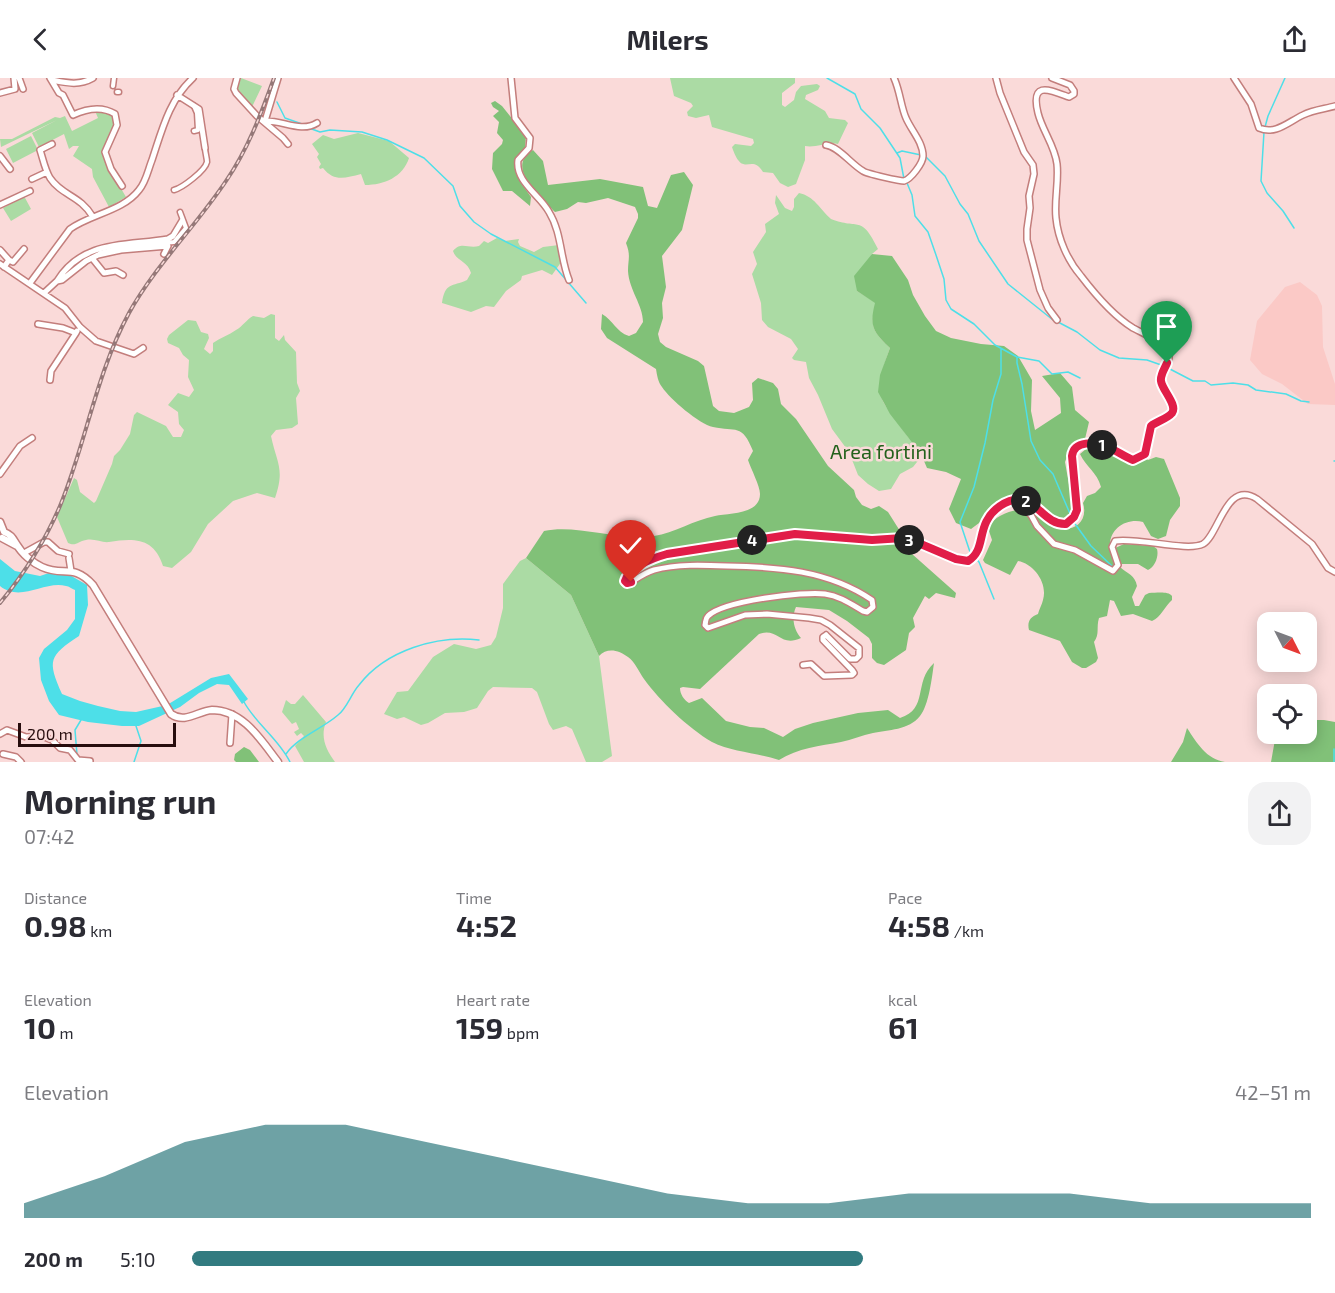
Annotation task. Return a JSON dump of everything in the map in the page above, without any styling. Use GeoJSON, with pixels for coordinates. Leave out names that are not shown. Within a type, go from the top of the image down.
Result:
{"type":"FeatureCollection","features":[{"type":"Feature","properties":{"kind":"street"},"geometry":{"type":"LineString","coordinates":[[0,93],[15,88],[14,78]]}},
{"type":"Feature","properties":{"kind":"street"},"geometry":{"type":"LineString","coordinates":[[19,78],[23,89]]}},
{"type":"Feature","properties":{"kind":"street"},"geometry":{"type":"LineString","coordinates":[[51,79],[75,84],[93,78]]}},
{"type":"Feature","properties":{"kind":"street"},"geometry":{"type":"LineString","coordinates":[[113,86],[114,78]]}},
{"type":"Feature","properties":{"kind":"street"},"geometry":{"type":"LineString","coordinates":[[30,283],[70,229],[125,202],[142,186],[169,110],[177,95],[193,78]]}},
{"type":"Feature","properties":{"kind":"street"},"geometry":{"type":"LineString","coordinates":[[237,78],[234,89],[236,93],[288,144]]}},
{"type":"Feature","properties":{"kind":"street"},"geometry":{"type":"LineString","coordinates":[[264,122],[278,78]]}},
{"type":"Feature","properties":{"kind":"street"},"geometry":{"type":"LineString","coordinates":[[511,78],[515,118],[528,132],[530,138],[529,148],[518,160],[518,168],[531,190],[550,214],[558,233],[569,280]]}},
{"type":"Feature","properties":{"kind":"street"},"geometry":{"type":"LineString","coordinates":[[826,146],[836,149],[848,161],[871,175],[903,181],[909,177],[922,161],[923,155],[918,140],[905,117],[894,78]]}},
{"type":"Feature","properties":{"kind":"street"},"geometry":{"type":"LineString","coordinates":[[996,78],[1024,152],[1033,165],[1034,174],[1026,229],[1027,240],[1040,290],[1048,308],[1057,320]]}},
{"type":"Feature","properties":{"kind":"street"},"geometry":{"type":"LineString","coordinates":[[803,665],[811,664],[824,676],[849,676],[854,673],[823,640],[824,636],[850,659],[856,660],[860,652],[859,648],[830,625],[809,618],[767,614],[745,615],[708,628],[705,621],[709,615],[725,607],[783,596],[824,594],[839,597],[867,612],[873,607],[872,600],[831,580],[780,568],[675,566],[639,576],[630,583],[625,581],[625,578],[651,559],[667,554],[795,534],[872,540],[903,538],[956,559],[968,561],[976,555],[986,518],[1002,505],[1022,500],[1059,524],[1069,523],[1077,510],[1073,449],[1080,444],[1098,445],[1109,447],[1130,459],[1139,459],[1147,452],[1151,426],[1172,414],[1174,408],[1160,379],[1169,356],[1168,350],[1155,339],[1127,324],[1103,300],[1074,268],[1063,245],[1056,218],[1057,163],[1038,116],[1035,99],[1037,94],[1044,90],[1053,90],[1069,97],[1074,91],[1070,85],[1052,78]]}},
{"type":"Feature","properties":{"kind":"street"},"geometry":{"type":"LineString","coordinates":[[1233,78],[1251,104],[1259,128],[1268,131],[1284,126],[1302,115],[1335,106]]}},
{"type":"Feature","properties":{"kind":"street"},"geometry":{"type":"LineString","coordinates":[[51,79],[59,93],[63,95],[73,116],[82,111],[100,109],[115,114],[117,125],[105,152],[111,169],[122,186]]}},
{"type":"Feature","properties":{"kind":"street"},"geometry":{"type":"LineString","coordinates":[[174,190],[181,188],[205,167],[207,160],[200,112],[194,105],[177,95]]}},
{"type":"Feature","properties":{"kind":"street"},"geometry":{"type":"LineString","coordinates":[[194,105],[198,130],[194,131]]}},
{"type":"Feature","properties":{"kind":"street"},"geometry":{"type":"LineString","coordinates":[[264,122],[274,120],[306,128],[316,123]]}},
{"type":"Feature","properties":{"kind":"street"},"geometry":{"type":"LineString","coordinates":[[52,144],[40,150],[47,172],[58,188],[78,199],[93,217]]}},
{"type":"Feature","properties":{"kind":"street"},"geometry":{"type":"LineString","coordinates":[[0,156],[10,169]]}},
{"type":"Feature","properties":{"kind":"street"},"geometry":{"type":"LineString","coordinates":[[32,179],[47,172]]}},
{"type":"Feature","properties":{"kind":"street"},"geometry":{"type":"LineString","coordinates":[[0,205],[30,191]]}},
{"type":"Feature","properties":{"kind":"street"},"geometry":{"type":"LineString","coordinates":[[57,281],[62,280],[105,251],[174,242],[186,228],[180,212]]}},
{"type":"Feature","properties":{"kind":"street"},"geometry":{"type":"LineString","coordinates":[[44,293],[65,270],[94,250],[124,242],[168,239],[173,236],[182,221]]}},
{"type":"Feature","properties":{"kind":"street"},"geometry":{"type":"LineString","coordinates":[[92,258],[121,250],[168,246],[164,254]]}},
{"type":"Feature","properties":{"kind":"street"},"geometry":{"type":"LineString","coordinates":[[0,250],[13,262],[24,249]]}},
{"type":"Feature","properties":{"kind":"street"},"geometry":{"type":"LineString","coordinates":[[92,258],[104,273],[116,271],[123,275]]}},
{"type":"Feature","properties":{"kind":"street"},"geometry":{"type":"LineString","coordinates":[[9,260],[2,265],[65,308],[80,327],[96,341],[134,354],[143,348]]}},
{"type":"Feature","properties":{"kind":"street"},"geometry":{"type":"LineString","coordinates":[[38,324],[63,328],[76,333]]}},
{"type":"Feature","properties":{"kind":"street"},"geometry":{"type":"LineString","coordinates":[[50,381],[51,371],[80,327]]}},
{"type":"Feature","properties":{"kind":"street"},"geometry":{"type":"LineString","coordinates":[[0,474],[20,446],[32,438]]}},
{"type":"Feature","properties":{"kind":"street"},"geometry":{"type":"LineString","coordinates":[[1016,500],[1031,514],[1037,526],[1054,544],[1075,550],[1113,571],[1118,566],[1112,547],[1115,541],[1149,542],[1182,547],[1200,545],[1209,538],[1225,508],[1239,497],[1250,496],[1257,499],[1312,544],[1328,568],[1335,572]]}},
{"type":"Feature","properties":{"kind":"street"},"geometry":{"type":"LineString","coordinates":[[0,522],[2,537],[17,546],[34,563],[46,569],[71,571],[83,575],[97,589],[171,714],[184,718],[210,710],[231,714],[244,722],[278,762]]}},
{"type":"Feature","properties":{"kind":"street"},"geometry":{"type":"LineString","coordinates":[[24,553],[48,542],[58,551],[69,556],[71,571]]}},
{"type":"Feature","properties":{"kind":"street"},"geometry":{"type":"LineString","coordinates":[[230,743],[231,714]]}},
{"type":"Feature","properties":{"kind":"street"},"geometry":{"type":"LineString","coordinates":[[0,734],[7,730],[26,737],[42,736],[52,740],[60,748],[70,750],[78,760],[90,761]]}},
{"type":"Feature","properties":{"kind":"street"},"geometry":{"type":"LineString","coordinates":[[3,754],[16,757],[21,762]]}},
{"type":"Feature","properties":{"kind":"shaded area"},"geometry":{"type":"Polygon","coordinates":[[[1300,282],[1317,295],[1322,306],[1323,347],[1335,384],[1335,405],[1308,404],[1282,384],[1262,374],[1250,360],[1257,321],[1285,287],[1300,282]]]}},
{"type":"Feature","properties":{"kind":"green space"},"geometry":{"type":"Polygon","coordinates":[[[241,78],[262,86],[252,107],[237,89],[241,78]]]}},
{"type":"Feature","properties":{"kind":"green space"},"geometry":{"type":"Polygon","coordinates":[[[670,78],[795,78],[795,83],[782,93],[782,105],[785,107],[794,100],[801,86],[817,84],[820,86],[818,90],[806,95],[805,99],[825,111],[829,118],[845,120],[848,123],[838,144],[805,146],[805,160],[796,184],[788,187],[780,183],[773,173],[763,172],[755,164],[743,164],[736,157],[732,147],[735,144],[751,146],[754,143],[753,139],[712,127],[709,115],[696,118],[688,116],[687,112],[693,106],[674,96],[670,78]]]}},
{"type":"Feature","properties":{"kind":"green space"},"geometry":{"type":"Polygon","coordinates":[[[495,101],[502,106],[526,136],[525,148],[514,163],[519,180],[531,197],[530,206],[512,191],[503,191],[492,169],[493,153],[503,140],[497,133],[499,122],[493,116],[499,111],[491,103],[495,101]]]}},
{"type":"Feature","properties":{"kind":"green space"},"geometry":{"type":"Polygon","coordinates":[[[95,111],[107,112],[114,117],[112,131],[103,152],[109,168],[126,197],[109,207],[93,177],[92,169],[73,156],[79,146],[69,149],[64,134],[39,147],[32,133],[57,120],[1,147],[0,139],[12,139],[55,117],[65,116],[72,131],[98,118],[95,111]]]}},
{"type":"Feature","properties":{"kind":"green space"},"geometry":{"type":"Polygon","coordinates":[[[358,133],[389,141],[409,158],[406,165],[392,179],[365,185],[361,174],[340,178],[331,175],[323,168],[320,169],[321,164],[317,157],[319,154],[312,144],[323,135],[334,139],[358,133]]]}},
{"type":"Feature","properties":{"kind":"green space"},"geometry":{"type":"Polygon","coordinates":[[[31,136],[38,150],[13,163],[6,149],[31,136]]]}},
{"type":"Feature","properties":{"kind":"green space"},"geometry":{"type":"Polygon","coordinates":[[[533,150],[543,161],[548,185],[600,179],[643,187],[648,206],[657,208],[671,175],[684,172],[693,185],[682,230],[662,256],[666,287],[662,303],[663,318],[658,334],[660,342],[704,366],[713,406],[719,411],[734,413],[749,407],[753,400],[752,383],[758,378],[773,383],[778,389],[781,404],[796,419],[828,466],[854,490],[862,505],[871,509],[879,506],[888,512],[900,531],[903,546],[956,593],[955,598],[936,593],[929,599],[925,596],[913,618],[915,627],[909,633],[906,650],[884,665],[872,658],[872,644],[869,638],[847,621],[829,610],[796,607],[794,624],[801,638],[788,641],[771,633],[759,634],[700,689],[680,688],[685,700],[689,703],[702,698],[726,721],[764,728],[783,737],[795,729],[813,723],[858,713],[888,710],[900,718],[909,714],[918,702],[924,678],[934,663],[926,705],[915,721],[898,729],[801,750],[779,760],[712,742],[666,705],[628,657],[613,650],[606,651],[599,656],[571,595],[526,558],[544,531],[557,529],[626,536],[654,536],[707,518],[742,512],[755,506],[760,494],[748,460],[753,451],[742,432],[713,427],[693,416],[666,392],[660,383],[656,369],[607,338],[601,329],[602,314],[621,332],[629,336],[636,333],[643,322],[629,278],[629,254],[626,243],[638,218],[635,207],[608,198],[586,203],[578,202],[567,209],[555,212],[534,190],[524,173],[522,165],[525,157],[533,150]]]}},
{"type":"Feature","properties":{"kind":"green space","name":"Area fortini"},"geometry":{"type":"Polygon","coordinates":[[[799,193],[813,200],[831,219],[863,227],[878,249],[872,254],[857,291],[876,303],[873,317],[874,328],[890,348],[881,378],[881,396],[921,457],[913,467],[900,474],[891,489],[879,491],[858,475],[849,452],[832,429],[809,378],[806,362],[792,358],[798,349],[791,339],[768,327],[762,320],[761,303],[752,274],[757,264],[753,252],[766,232],[765,224],[779,214],[775,203],[776,195],[785,208],[792,211],[794,199],[799,193]]]}},
{"type":"Feature","properties":{"kind":"green space"},"geometry":{"type":"Polygon","coordinates":[[[24,196],[31,209],[11,221],[3,208],[24,196]]]}},
{"type":"Feature","properties":{"kind":"green space"},"geometry":{"type":"Polygon","coordinates":[[[497,238],[505,241],[519,239],[520,246],[534,252],[543,247],[559,245],[562,261],[552,275],[542,270],[522,276],[521,280],[506,291],[494,307],[486,306],[471,312],[442,303],[447,288],[467,280],[471,273],[453,251],[459,246],[475,247],[484,241],[488,243],[497,238]]]}},
{"type":"Feature","properties":{"kind":"green space"},"geometry":{"type":"Polygon","coordinates":[[[872,254],[892,256],[908,280],[913,295],[925,316],[936,331],[951,338],[1004,346],[1018,356],[1032,380],[1031,411],[1035,430],[1061,413],[1060,398],[1042,376],[1060,373],[1072,387],[1075,410],[1089,422],[1085,439],[1071,446],[1065,462],[1072,501],[1070,517],[1064,521],[1058,519],[1038,501],[1015,495],[996,506],[971,529],[956,523],[949,509],[961,479],[946,472],[927,468],[921,454],[890,414],[878,392],[880,375],[890,348],[874,328],[872,317],[875,303],[857,291],[854,276],[872,254]]]}},
{"type":"Feature","properties":{"kind":"green space"},"geometry":{"type":"Polygon","coordinates":[[[271,314],[275,315],[275,338],[279,341],[284,335],[285,340],[296,352],[297,383],[300,391],[296,398],[298,424],[292,428],[276,430],[271,436],[280,473],[275,498],[257,493],[233,501],[208,524],[191,552],[172,568],[163,566],[149,545],[135,540],[106,542],[89,540],[75,544],[68,543],[57,517],[74,478],[77,480],[80,492],[94,503],[114,456],[130,434],[134,415],[137,412],[166,426],[173,437],[181,437],[184,430],[179,424],[178,412],[168,405],[178,393],[189,397],[194,390],[188,377],[189,360],[179,348],[168,343],[169,335],[188,320],[196,321],[201,332],[208,334],[209,338],[204,349],[210,354],[213,351],[213,343],[253,316],[264,318],[271,314]]]}},
{"type":"Feature","properties":{"kind":"green space"},"geometry":{"type":"Polygon","coordinates":[[[1094,448],[1132,466],[1146,458],[1148,460],[1156,457],[1164,459],[1180,498],[1180,506],[1170,520],[1166,536],[1158,539],[1151,536],[1143,522],[1126,523],[1116,529],[1110,545],[1113,549],[1124,544],[1153,546],[1157,549],[1156,561],[1148,570],[1138,564],[1122,564],[1120,567],[1136,582],[1137,586],[1132,597],[1135,606],[1139,606],[1145,595],[1149,593],[1168,593],[1172,596],[1172,600],[1152,621],[1133,614],[1121,616],[1114,601],[1110,600],[1107,616],[1099,618],[1098,622],[1094,642],[1098,658],[1096,662],[1082,668],[1072,662],[1060,641],[1029,630],[1029,622],[1038,614],[1044,594],[1042,581],[1034,570],[1018,561],[1010,575],[983,560],[992,540],[988,528],[996,519],[1008,512],[1034,509],[1047,523],[1061,529],[1074,527],[1079,523],[1083,518],[1083,503],[1087,496],[1095,493],[1101,487],[1097,477],[1080,454],[1086,449],[1094,448]]]}},
{"type":"Feature","properties":{"kind":"green space"},"geometry":{"type":"Polygon","coordinates":[[[526,558],[571,595],[599,656],[612,756],[602,762],[586,762],[572,729],[566,726],[553,730],[537,692],[532,688],[493,687],[477,708],[464,712],[445,713],[421,725],[404,717],[397,719],[384,714],[397,692],[408,691],[433,657],[454,644],[476,649],[491,645],[496,637],[503,608],[503,584],[520,561],[526,558]]]}},
{"type":"Feature","properties":{"kind":"green space"},"geometry":{"type":"Polygon","coordinates":[[[303,695],[326,722],[325,743],[335,762],[304,762],[295,746],[304,736],[301,733],[297,736],[294,732],[299,729],[296,722],[292,724],[282,712],[286,700],[295,704],[303,695]]]}},
{"type":"Feature","properties":{"kind":"green space"},"geometry":{"type":"Polygon","coordinates":[[[1317,720],[1335,722],[1335,762],[1271,762],[1274,744],[1317,744],[1317,720]]]}},
{"type":"Feature","properties":{"kind":"green space"},"geometry":{"type":"Polygon","coordinates":[[[1187,728],[1207,754],[1225,762],[1171,762],[1183,742],[1187,728]]]}},
{"type":"Feature","properties":{"kind":"green space"},"geometry":{"type":"Polygon","coordinates":[[[244,747],[250,750],[259,762],[236,762],[234,760],[235,754],[244,747]]]}},
{"type":"Feature","properties":{"kind":"water"},"geometry":{"type":"Polygon","coordinates":[[[0,559],[15,571],[40,576],[49,573],[68,574],[87,585],[88,605],[79,636],[56,654],[54,660],[54,673],[62,694],[98,706],[136,712],[167,705],[211,678],[229,674],[248,699],[242,704],[229,685],[217,684],[199,693],[180,707],[139,726],[88,722],[59,715],[49,701],[41,680],[39,658],[44,649],[67,630],[75,619],[75,590],[58,585],[25,592],[8,591],[0,586],[0,559]]]}},
{"type":"Feature","properties":{"kind":"waterway"},"geometry":{"type":"LineString","coordinates":[[827,78],[855,94],[861,109],[880,128],[900,158],[904,179]]}},
{"type":"Feature","properties":{"kind":"waterway"},"geometry":{"type":"LineString","coordinates":[[1265,127],[1285,78]]}},
{"type":"Feature","properties":{"kind":"waterway"},"geometry":{"type":"LineString","coordinates":[[277,102],[285,118],[302,124]]}},
{"type":"Feature","properties":{"kind":"waterway"},"geometry":{"type":"LineString","coordinates":[[309,128],[320,132],[330,130],[362,132],[387,140],[424,158],[453,186],[460,206],[474,222],[491,234],[555,267],[586,303]]}},
{"type":"Feature","properties":{"kind":"waterway"},"geometry":{"type":"LineString","coordinates":[[1264,132],[1261,181],[1267,193],[1294,228]]}},
{"type":"Feature","properties":{"kind":"waterway"},"geometry":{"type":"LineString","coordinates":[[897,153],[902,151],[921,155]]}},
{"type":"Feature","properties":{"kind":"waterway"},"geometry":{"type":"LineString","coordinates":[[926,157],[945,176],[968,214],[979,241],[1008,284],[1053,320]]}},
{"type":"Feature","properties":{"kind":"waterway"},"geometry":{"type":"LineString","coordinates":[[907,183],[912,195],[915,216],[928,232],[944,279],[946,300],[951,309],[974,324],[995,345],[1017,357],[1039,361],[1052,374],[1068,372],[1080,378]]}},
{"type":"Feature","properties":{"kind":"waterway"},"geometry":{"type":"LineString","coordinates":[[1058,322],[1077,332],[1100,350],[1119,358],[1147,360],[1164,366]]}},
{"type":"Feature","properties":{"kind":"waterway"},"geometry":{"type":"LineString","coordinates":[[994,599],[979,562],[970,552],[960,522],[974,487],[985,443],[993,400],[1001,374],[1001,348]]}},
{"type":"Feature","properties":{"kind":"waterway"},"geometry":{"type":"LineString","coordinates":[[1017,357],[1031,441],[1040,460],[1053,474],[1071,516]]}},
{"type":"Feature","properties":{"kind":"waterway"},"geometry":{"type":"LineString","coordinates":[[1168,368],[1193,381],[1205,381],[1211,385],[1233,383],[1248,385],[1256,390],[1286,394],[1309,402]]}},
{"type":"Feature","properties":{"kind":"waterway"},"geometry":{"type":"LineString","coordinates":[[1073,521],[1091,546],[1113,567]]}},
{"type":"Feature","properties":{"kind":"waterway"},"geometry":{"type":"LineString","coordinates":[[286,754],[297,743],[341,712],[359,685],[383,662],[430,643],[446,640],[479,640]]}},
{"type":"Feature","properties":{"kind":"waterway"},"geometry":{"type":"LineString","coordinates":[[244,702],[290,762]]}},
{"type":"Feature","properties":{"kind":"waterway"},"geometry":{"type":"LineString","coordinates":[[77,755],[75,730],[81,720]]}},
{"type":"Feature","properties":{"kind":"waterway"},"geometry":{"type":"LineString","coordinates":[[134,762],[141,741],[136,726]]}},
{"type":"Feature","properties":{"kind":"waterway"},"geometry":{"type":"LineString","coordinates":[[1334,749],[1334,762]]}},
{"type":"Feature","properties":{"kind":"railway"},"geometry":{"type":"LineString","coordinates":[[0,603],[33,557],[60,506],[108,360],[129,313],[151,279],[234,169],[253,131],[274,78]]}},
{"type":"Feature","properties":{"kind":"route"},"geometry":{"type":"LineString","coordinates":[[631,582],[627,583],[625,578],[651,559],[667,554],[795,534],[872,540],[903,538],[956,559],[968,561],[976,555],[986,518],[1007,502],[1016,500],[1033,505],[1059,524],[1069,523],[1077,510],[1073,449],[1080,444],[1104,446],[1133,460],[1145,454],[1151,426],[1172,414],[1174,410],[1160,379],[1167,363]]}}]}
